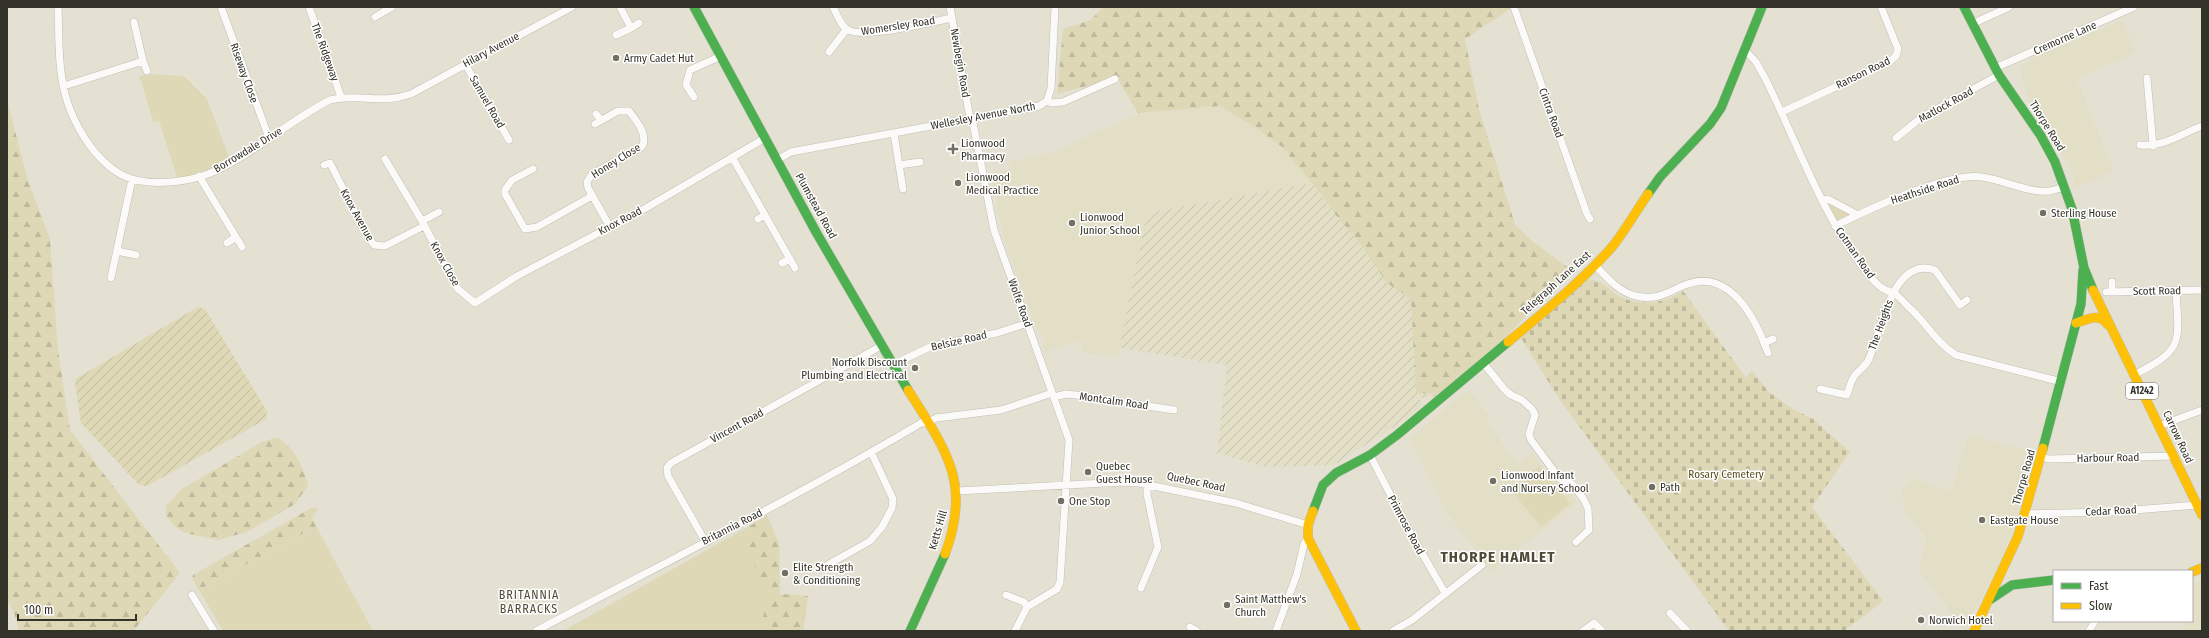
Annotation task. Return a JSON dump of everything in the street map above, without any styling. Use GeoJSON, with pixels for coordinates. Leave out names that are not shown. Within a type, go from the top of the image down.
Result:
{"type":"FeatureCollection","features":[{"type":"Feature","properties":{"kind":"main road","name":"Plumstead Road"},"geometry":{"type":"LineString","coordinates":[[694,7],[776,160],[881,346],[925,419]]}},
{"type":"Feature","properties":{"kind":"main road","name":"Telegraph Lane East"},"geometry":{"type":"LineString","coordinates":[[1308,524],[1323,486],[1336,473],[1370,455],[1484,364],[1595,265],[1613,245],[1660,177],[1710,124],[1721,108],[1762,7]]}},
{"type":"Feature","properties":{"kind":"main road","name":"Thorpe Road"},"geometry":{"type":"LineString","coordinates":[[1964,7],[1997,72],[2045,142],[2065,187],[2084,268],[2110,327]]}},
{"type":"Feature","properties":{"kind":"main road","name":"Thorpe Road"},"geometry":{"type":"LineString","coordinates":[[1974,631],[1988,603],[2025,514],[2062,382],[2076,323],[2084,268]]}},
{"type":"Feature","properties":{"kind":"main road","name":"Thorpe Road"},"geometry":{"type":"LineString","coordinates":[[2076,323],[2091,286]]}},
{"type":"Feature","properties":{"kind":"main road","name":"A1242"},"geometry":{"type":"LineString","coordinates":[[2076,323],[2096,316],[2104,319],[2110,327]]}},
{"type":"Feature","properties":{"kind":"main road","name":"Carrow Road"},"geometry":{"type":"LineString","coordinates":[[2110,327],[2202,515]]}},
{"type":"Feature","properties":{"kind":"main road","name":"Ketts Hill"},"geometry":{"type":"LineString","coordinates":[[910,631],[932,584],[948,543],[956,517],[957,491],[947,460],[925,419]]}},
{"type":"Feature","properties":{"kind":"main road"},"geometry":{"type":"LineString","coordinates":[[1308,524],[1308,538],[1356,631]]}},
{"type":"Feature","properties":{"kind":"main road","name":"A1242"},"geometry":{"type":"LineString","coordinates":[[2005,562],[2005,569],[2008,578],[2026,582]]}},
{"type":"Feature","properties":{"kind":"main road","name":"A1242"},"geometry":{"type":"LineString","coordinates":[[1988,603],[2001,590],[2026,582],[2053,580]]}},
{"type":"Feature","properties":{"kind":"street","name":"Borrowdale Drive"},"geometry":{"type":"LineString","coordinates":[[58,7],[59,52],[64,86],[72,115],[84,136],[108,165],[123,176],[132,179],[158,182],[200,176],[226,164],[322,104],[341,97],[386,100],[411,94]]}},
{"type":"Feature","properties":{"kind":"street","name":"Riseway Close"},"geometry":{"type":"LineString","coordinates":[[221,7],[269,138]]}},
{"type":"Feature","properties":{"kind":"street","name":"The Ridgeway"},"geometry":{"type":"LineString","coordinates":[[309,7],[341,97]]}},
{"type":"Feature","properties":{"kind":"street"},"geometry":{"type":"LineString","coordinates":[[375,17],[392,7]]}},
{"type":"Feature","properties":{"kind":"street","name":"Hilary Avenue"},"geometry":{"type":"LineString","coordinates":[[411,94],[572,7]]}},
{"type":"Feature","properties":{"kind":"street"},"geometry":{"type":"LineString","coordinates":[[620,7],[631,28]]}},
{"type":"Feature","properties":{"kind":"street","name":"Womersley Road"},"geometry":{"type":"LineString","coordinates":[[833,7],[846,30],[855,33],[870,33],[952,18]]}},
{"type":"Feature","properties":{"kind":"street","name":"Newbegin Road"},"geometry":{"type":"LineString","coordinates":[[950,7],[971,118]]}},
{"type":"Feature","properties":{"kind":"street"},"geometry":{"type":"LineString","coordinates":[[1047,101],[1052,78],[1055,7]]}},
{"type":"Feature","properties":{"kind":"street","name":"Cintra Road"},"geometry":{"type":"LineString","coordinates":[[1514,7],[1590,219]]}},
{"type":"Feature","properties":{"kind":"street","name":"Ranson Road"},"geometry":{"type":"LineString","coordinates":[[1782,112],[1889,62],[1896,56],[1898,49],[1881,7]]}},
{"type":"Feature","properties":{"kind":"street"},"geometry":{"type":"LineString","coordinates":[[1972,24],[2009,7]]}},
{"type":"Feature","properties":{"kind":"street","name":"Cremorne Lane"},"geometry":{"type":"LineString","coordinates":[[1997,72],[2134,7]]}},
{"type":"Feature","properties":{"kind":"street"},"geometry":{"type":"LineString","coordinates":[[134,22],[143,61],[147,71]]}},
{"type":"Feature","properties":{"kind":"street"},"geometry":{"type":"LineString","coordinates":[[616,35],[640,23]]}},
{"type":"Feature","properties":{"kind":"street"},"geometry":{"type":"LineString","coordinates":[[829,52],[846,30]]}},
{"type":"Feature","properties":{"kind":"street","name":"Cotman Road"},"geometry":{"type":"LineString","coordinates":[[1745,50],[1756,62],[1782,112],[1822,200],[1836,226],[1868,274],[1885,290],[1893,292],[1919,317],[1938,342],[1956,355],[2062,382]]}},
{"type":"Feature","properties":{"kind":"street"},"geometry":{"type":"LineString","coordinates":[[694,97],[686,93],[686,79],[690,70],[700,64],[721,56]]}},
{"type":"Feature","properties":{"kind":"street"},"geometry":{"type":"LineString","coordinates":[[64,86],[143,61]]}},
{"type":"Feature","properties":{"kind":"street","name":"Samuel Road"},"geometry":{"type":"LineString","coordinates":[[465,64],[509,140]]}},
{"type":"Feature","properties":{"kind":"street","name":"Matlock Road"},"geometry":{"type":"LineString","coordinates":[[1896,138],[1922,117],[1997,72]]}},
{"type":"Feature","properties":{"kind":"street"},"geometry":{"type":"LineString","coordinates":[[2147,78],[2153,146]]}},
{"type":"Feature","properties":{"kind":"street","name":"Wellesley Avenue North"},"geometry":{"type":"LineString","coordinates":[[776,160],[791,152],[894,134],[971,118],[1031,109],[1047,101],[1052,103],[1062,102],[1115,79]]}},
{"type":"Feature","properties":{"kind":"street","name":"Honey Close"},"geometry":{"type":"LineString","coordinates":[[596,114],[598,122],[622,110],[629,111],[640,127],[645,141],[640,148],[592,174],[587,182],[592,196],[610,227]]}},
{"type":"Feature","properties":{"kind":"street","name":"Wolfe Road"},"geometry":{"type":"LineString","coordinates":[[971,118],[994,230],[1069,440],[1060,582],[1057,589],[1027,608]]}},
{"type":"Feature","properties":{"kind":"street"},"geometry":{"type":"LineString","coordinates":[[2140,145],[2153,146],[2170,141],[2202,126]]}},
{"type":"Feature","properties":{"kind":"street"},"geometry":{"type":"LineString","coordinates":[[894,134],[903,188]]}},
{"type":"Feature","properties":{"kind":"street","name":"Knox Road"},"geometry":{"type":"LineString","coordinates":[[475,303],[517,276],[610,227],[764,138]]}},
{"type":"Feature","properties":{"kind":"street"},"geometry":{"type":"LineString","coordinates":[[732,157],[795,268]]}},
{"type":"Feature","properties":{"kind":"street","name":"Knox Close"},"geometry":{"type":"LineString","coordinates":[[385,159],[423,223],[458,289],[475,303]]}},
{"type":"Feature","properties":{"kind":"street","name":"Knox Avenue"},"geometry":{"type":"LineString","coordinates":[[324,166],[330,162],[365,232],[374,245],[385,246],[423,223]]}},
{"type":"Feature","properties":{"kind":"street"},"geometry":{"type":"LineString","coordinates":[[899,166],[920,162]]}},
{"type":"Feature","properties":{"kind":"street","name":"Honey Close"},"geometry":{"type":"LineString","coordinates":[[533,169],[522,171],[508,183],[505,190],[505,194],[525,229],[532,229],[592,196]]}},
{"type":"Feature","properties":{"kind":"street"},"geometry":{"type":"LineString","coordinates":[[200,176],[242,247]]}},
{"type":"Feature","properties":{"kind":"street","name":"Heathside Road"},"geometry":{"type":"LineString","coordinates":[[1836,226],[1903,196],[1966,177],[1982,176],[2040,190],[2050,191],[2065,187]]}},
{"type":"Feature","properties":{"kind":"street"},"geometry":{"type":"LineString","coordinates":[[111,278],[132,179]]}},
{"type":"Feature","properties":{"kind":"street"},"geometry":{"type":"LineString","coordinates":[[1822,200],[1828,199],[1858,215]]}},
{"type":"Feature","properties":{"kind":"street"},"geometry":{"type":"LineString","coordinates":[[423,223],[439,212]]}},
{"type":"Feature","properties":{"kind":"street"},"geometry":{"type":"LineString","coordinates":[[758,219],[765,215]]}},
{"type":"Feature","properties":{"kind":"street"},"geometry":{"type":"LineString","coordinates":[[227,243],[236,237]]}},
{"type":"Feature","properties":{"kind":"street"},"geometry":{"type":"LineString","coordinates":[[117,251],[136,255]]}},
{"type":"Feature","properties":{"kind":"street"},"geometry":{"type":"LineString","coordinates":[[782,263],[790,259]]}},
{"type":"Feature","properties":{"kind":"street"},"geometry":{"type":"LineString","coordinates":[[1595,265],[1621,290],[1644,297],[1659,296],[1697,282],[1723,286],[1743,303],[1752,316],[1768,353]]}},
{"type":"Feature","properties":{"kind":"street"},"geometry":{"type":"LineString","coordinates":[[1893,292],[1898,284],[1907,276],[1915,272],[1930,269],[1935,270],[1962,308],[1967,300]]}},
{"type":"Feature","properties":{"kind":"street","name":"Scott Road"},"geometry":{"type":"LineString","coordinates":[[2112,282],[2109,291],[2202,290]]}},
{"type":"Feature","properties":{"kind":"street"},"geometry":{"type":"LineString","coordinates":[[2134,374],[2165,357],[2176,344],[2178,327],[2176,291]]}},
{"type":"Feature","properties":{"kind":"street","name":"The Heights"},"geometry":{"type":"LineString","coordinates":[[1820,389],[1847,395],[1853,376],[1868,361],[1883,313],[1893,292]]}},
{"type":"Feature","properties":{"kind":"street","name":"Belsize Road"},"geometry":{"type":"LineString","coordinates":[[892,365],[932,346],[997,333],[1028,323]]}},
{"type":"Feature","properties":{"kind":"street"},"geometry":{"type":"LineString","coordinates":[[1764,343],[1773,339]]}},
{"type":"Feature","properties":{"kind":"street","name":"Vincent Road"},"geometry":{"type":"LineString","coordinates":[[705,541],[668,476],[667,468],[671,463],[881,346]]}},
{"type":"Feature","properties":{"kind":"street"},"geometry":{"type":"LineString","coordinates":[[1484,364],[1511,396],[1522,400],[1532,409],[1535,414],[1529,434],[1531,440],[1560,479],[1572,484],[1583,498],[1588,508],[1589,530],[1576,542]]}},
{"type":"Feature","properties":{"kind":"street","name":"Montcalm Road"},"geometry":{"type":"LineString","coordinates":[[1053,395],[1076,395],[1174,410]]}},
{"type":"Feature","properties":{"kind":"street","name":"Britannia Road"},"geometry":{"type":"LineString","coordinates":[[536,631],[772,507],[871,452],[925,419],[1001,410],[1053,395]]}},
{"type":"Feature","properties":{"kind":"street"},"geometry":{"type":"LineString","coordinates":[[2159,426],[2202,410]]}},
{"type":"Feature","properties":{"kind":"street"},"geometry":{"type":"LineString","coordinates":[[822,568],[870,541],[882,527],[892,508],[893,499],[871,452]]}},
{"type":"Feature","properties":{"kind":"street","name":"Primrose Road"},"geometry":{"type":"LineString","coordinates":[[1370,455],[1407,527],[1445,593]]}},
{"type":"Feature","properties":{"kind":"street","name":"Harbour Road"},"geometry":{"type":"LineString","coordinates":[[2042,457],[2048,459],[2100,459],[2173,456]]}},
{"type":"Feature","properties":{"kind":"street","name":"Quebec Road"},"geometry":{"type":"LineString","coordinates":[[957,491],[1124,482],[1148,484],[1236,503],[1308,524]]}},
{"type":"Feature","properties":{"kind":"street"},"geometry":{"type":"LineString","coordinates":[[1141,588],[1158,546],[1147,494],[1148,484]]}},
{"type":"Feature","properties":{"kind":"street","name":"Cedar Road"},"geometry":{"type":"LineString","coordinates":[[2025,514],[2112,512],[2197,506]]}},
{"type":"Feature","properties":{"kind":"street"},"geometry":{"type":"LineString","coordinates":[[1276,631],[1297,574],[1304,544],[1308,538]]}},
{"type":"Feature","properties":{"kind":"street"},"geometry":{"type":"LineString","coordinates":[[1393,631],[1412,620],[1482,565]]}},
{"type":"Feature","properties":{"kind":"street"},"geometry":{"type":"LineString","coordinates":[[192,595],[214,631]]}},
{"type":"Feature","properties":{"kind":"street"},"geometry":{"type":"LineString","coordinates":[[1006,595],[1024,602],[1027,608],[1014,631]]}},
{"type":"Feature","properties":{"kind":"street"},"geometry":{"type":"LineString","coordinates":[[1670,613],[1687,631]]}},
{"type":"Feature","properties":{"kind":"street"},"geometry":{"type":"LineString","coordinates":[[2089,631],[2094,622]]}},
{"type":"Feature","properties":{"kind":"street"},"geometry":{"type":"LineString","coordinates":[[1583,631],[1594,624],[1602,631]]}},
{"type":"Feature","properties":{"kind":"shaded area"},"geometry":{"type":"Polygon","coordinates":[[[2122,20],[2136,52],[2077,79],[2114,171],[2076,188],[2069,166],[2057,143],[2031,104],[2023,82],[2022,68],[2025,64],[2044,53],[2122,20]]]}},
{"type":"Feature","properties":{"kind":"shaded area","name":"Lionwood Junior School"},"geometry":{"type":"Polygon","coordinates":[[[1220,106],[1255,127],[1281,146],[1312,183],[1147,213],[1118,357],[1084,353],[1079,340],[1045,352],[1042,345],[1045,341],[1043,335],[1038,333],[1002,233],[991,173],[1010,169],[1008,162],[1047,154],[1071,145],[1138,113],[1220,106]]]}},
{"type":"Feature","properties":{"kind":"shaded area"},"geometry":{"type":"Polygon","coordinates":[[[1312,183],[1357,239],[1387,283],[1411,299],[1416,393],[1439,394],[1436,397],[1420,398],[1421,407],[1406,419],[1334,465],[1266,467],[1217,453],[1227,365],[1119,348],[1147,213],[1312,183]]]}},
{"type":"Feature","properties":{"kind":"shaded area","name":"Lionwood Infant and Nursery School"},"geometry":{"type":"Polygon","coordinates":[[[1468,390],[1491,417],[1487,421],[1517,464],[1533,453],[1552,479],[1570,489],[1577,502],[1492,571],[1447,513],[1409,439],[1468,390]]]}},
{"type":"Feature","properties":{"kind":"shaded area"},"geometry":{"type":"Polygon","coordinates":[[[1968,435],[2035,452],[2014,527],[2000,563],[1965,631],[1919,570],[1926,538],[1906,513],[1901,492],[1914,478],[1951,491],[1968,435]]]}},
{"type":"Feature","properties":{"kind":"shaded area"},"geometry":{"type":"Polygon","coordinates":[[[2193,582],[2202,582],[2202,631],[2183,631],[2185,622],[2193,622],[2193,582]]]}},
{"type":"Feature","properties":{"kind":"green space"},"geometry":{"type":"Polygon","coordinates":[[[1103,7],[1513,7],[1465,39],[1479,109],[1515,224],[1531,240],[1571,270],[1499,344],[1439,394],[1416,393],[1411,299],[1387,283],[1357,239],[1335,214],[1322,195],[1281,146],[1255,127],[1220,106],[1138,113],[1117,78],[1057,94],[1063,29],[1091,20],[1103,7]]]}},
{"type":"Feature","properties":{"kind":"green space"},"geometry":{"type":"Polygon","coordinates":[[[148,74],[184,76],[207,99],[229,157],[203,174],[178,180],[159,121],[153,122],[141,80],[138,77],[148,74]]]}},
{"type":"Feature","properties":{"kind":"green space"},"geometry":{"type":"Polygon","coordinates":[[[7,100],[28,181],[50,239],[58,350],[70,430],[180,573],[135,629],[136,631],[19,631],[14,613],[7,600],[7,100]]]}},
{"type":"Feature","properties":{"kind":"green space"},"geometry":{"type":"Polygon","coordinates":[[[1831,204],[1850,215],[1837,221],[1829,206],[1831,204]]]}},
{"type":"Feature","properties":{"kind":"green space","name":"Rosary Cemetery"},"geometry":{"type":"Polygon","coordinates":[[[1586,279],[1603,283],[1621,297],[1645,303],[1661,301],[1683,291],[1746,378],[1752,371],[1769,392],[1793,409],[1813,419],[1850,452],[1812,507],[1883,601],[1881,603],[1844,631],[1729,631],[1560,400],[1521,338],[1586,279]]]}},
{"type":"Feature","properties":{"kind":"green space"},"geometry":{"type":"Polygon","coordinates":[[[198,307],[205,309],[267,411],[266,419],[147,486],[139,485],[81,423],[75,382],[77,378],[198,307]]]}},
{"type":"Feature","properties":{"kind":"green space"},"geometry":{"type":"Polygon","coordinates":[[[278,437],[298,458],[304,471],[308,486],[295,504],[247,532],[218,540],[185,533],[175,527],[166,515],[166,506],[182,489],[262,442],[278,437]]]}},
{"type":"Feature","properties":{"kind":"green space"},"geometry":{"type":"Polygon","coordinates":[[[1539,466],[1570,504],[1541,527],[1511,490],[1539,466]]]}},
{"type":"Feature","properties":{"kind":"green space"},"geometry":{"type":"Polygon","coordinates":[[[313,507],[318,509],[312,518],[316,526],[199,590],[192,579],[193,575],[313,507]]]}},
{"type":"Feature","properties":{"kind":"green space"},"geometry":{"type":"Polygon","coordinates":[[[767,516],[779,543],[780,594],[808,596],[803,631],[563,631],[767,516]]]}},
{"type":"Feature","properties":{"kind":"green space"},"geometry":{"type":"Polygon","coordinates":[[[767,516],[779,543],[780,594],[808,596],[803,631],[764,631],[762,623],[768,593],[759,576],[754,561],[748,527],[767,516]]]}},
{"type":"Feature","properties":{"kind":"green space"},"geometry":{"type":"Polygon","coordinates":[[[316,526],[373,631],[223,631],[199,590],[316,526]]]}},
{"type":"Feature","properties":{"kind":"traffic: fast"},"geometry":{"type":"LineString","coordinates":[[694,7],[816,232],[908,390]]}},
{"type":"Feature","properties":{"kind":"traffic: fast"},"geometry":{"type":"LineString","coordinates":[[1648,194],[1660,177],[1710,124],[1721,108],[1762,7]]}},
{"type":"Feature","properties":{"kind":"traffic: fast"},"geometry":{"type":"LineString","coordinates":[[1964,7],[1999,75],[2041,136],[2055,162],[2072,209],[2084,268],[2093,290]]}},
{"type":"Feature","properties":{"kind":"traffic: fast"},"geometry":{"type":"LineString","coordinates":[[2043,448],[2081,304],[2083,270]]}},
{"type":"Feature","properties":{"kind":"traffic: fast"},"geometry":{"type":"LineString","coordinates":[[1313,511],[1323,485],[1336,473],[1370,455],[1397,435],[1508,342]]}},
{"type":"Feature","properties":{"kind":"traffic: fast"},"geometry":{"type":"LineString","coordinates":[[910,631],[945,554]]}},
{"type":"Feature","properties":{"kind":"traffic: fast"},"geometry":{"type":"LineString","coordinates":[[1991,599],[2012,585],[2053,580]]}},
{"type":"Feature","properties":{"kind":"traffic: slow"},"geometry":{"type":"LineString","coordinates":[[1508,342],[1562,296],[1600,260],[1617,241],[1648,194]]}},
{"type":"Feature","properties":{"kind":"traffic: slow"},"geometry":{"type":"LineString","coordinates":[[2093,290],[2202,515]]}},
{"type":"Feature","properties":{"kind":"traffic: slow"},"geometry":{"type":"LineString","coordinates":[[2076,323],[2089,318],[2097,318],[2105,321],[2108,325]]}},
{"type":"Feature","properties":{"kind":"traffic: slow"},"geometry":{"type":"LineString","coordinates":[[908,390],[934,431],[951,468],[955,487],[956,507],[953,529],[945,554]]}},
{"type":"Feature","properties":{"kind":"traffic: slow"},"geometry":{"type":"LineString","coordinates":[[1974,631],[2018,536],[2043,448]]}},
{"type":"Feature","properties":{"kind":"traffic: slow"},"geometry":{"type":"LineString","coordinates":[[1313,511],[1308,525],[1308,538],[1356,631]]}},
{"type":"Feature","properties":{"kind":"traffic: slow"},"geometry":{"type":"LineString","coordinates":[[2193,572],[2202,568]]}},
{"type":"Feature","properties":{"kind":"place","name":"Army Cadet Hut"},"geometry":{"type":"Point","coordinates":[616,58]}},
{"type":"Feature","properties":{"kind":"place","name":"Lionwood Pharmacy"},"geometry":{"type":"Point","coordinates":[953,149]}},
{"type":"Feature","properties":{"kind":"place","name":"Lionwood Medical Practice"},"geometry":{"type":"Point","coordinates":[958,183]}},
{"type":"Feature","properties":{"kind":"place","name":"Sterling House"},"geometry":{"type":"Point","coordinates":[2043,213]}},
{"type":"Feature","properties":{"kind":"place","name":"Lionwood Junior School"},"geometry":{"type":"Point","coordinates":[1072,223]}},
{"type":"Feature","properties":{"kind":"place","name":"Norfolk Discount Plumbing and Electrical"},"geometry":{"type":"Point","coordinates":[915,368]}},
{"type":"Feature","properties":{"kind":"place","name":"Quebec Guest House"},"geometry":{"type":"Point","coordinates":[1088,472]}},
{"type":"Feature","properties":{"kind":"place","name":"Lionwood Infant and Nursery School"},"geometry":{"type":"Point","coordinates":[1493,481]}},
{"type":"Feature","properties":{"kind":"place","name":"Path"},"geometry":{"type":"Point","coordinates":[1652,487]}},
{"type":"Feature","properties":{"kind":"place","name":"One Stop"},"geometry":{"type":"Point","coordinates":[1061,501]}},
{"type":"Feature","properties":{"kind":"place","name":"Eastgate House"},"geometry":{"type":"Point","coordinates":[1982,520]}},
{"type":"Feature","properties":{"kind":"place","name":"Elite Strength & Conditioning"},"geometry":{"type":"Point","coordinates":[785,573]}},
{"type":"Feature","properties":{"kind":"place","name":"Saint Matthew's Church"},"geometry":{"type":"Point","coordinates":[1227,605]}},
{"type":"Feature","properties":{"kind":"place","name":"Norwich Hotel"},"geometry":{"type":"Point","coordinates":[1921,620]}},
{"type":"Feature","properties":{"kind":"district","name":"THORPE HAMLET"},"geometry":{"type":"Point","coordinates":[1498,557]}},
{"type":"Feature","properties":{"kind":"district","name":"BRITANNIA BARRACKS"},"geometry":{"type":"Point","coordinates":[529,602]}}]}
